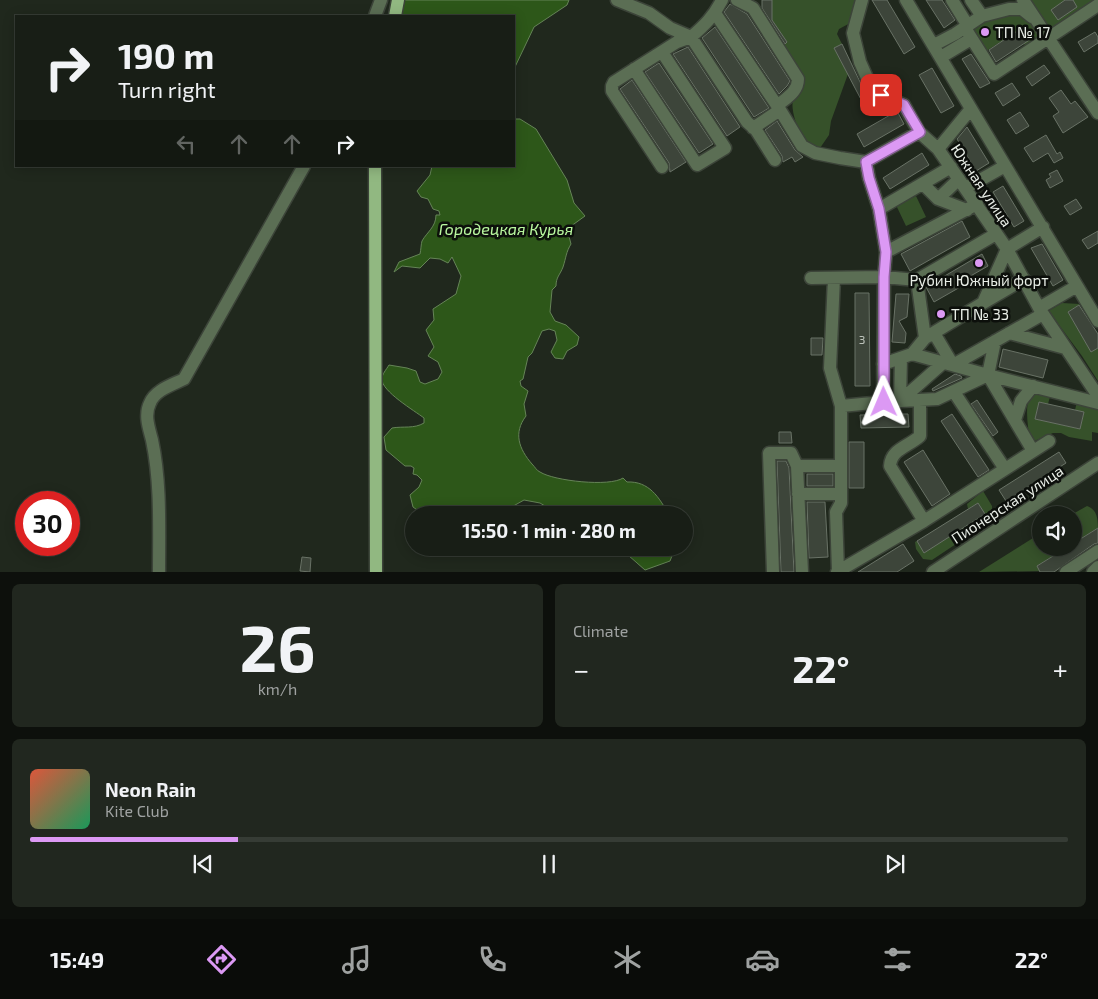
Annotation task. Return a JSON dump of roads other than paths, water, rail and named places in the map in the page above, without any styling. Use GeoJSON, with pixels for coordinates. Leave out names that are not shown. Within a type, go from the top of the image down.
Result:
{"type":"FeatureCollection","features":[{"type":"Feature","properties":{"kind":"main road"},"geometry":{"type":"LineString","coordinates":[[394,15],[398,0]]}},
{"type":"Feature","properties":{"kind":"main road"},"geometry":{"type":"LineString","coordinates":[[374,167],[376,572]]}},
{"type":"Feature","properties":{"kind":"street"},"geometry":{"type":"LineString","coordinates":[[375,15],[381,0]]}},
{"type":"Feature","properties":{"kind":"street"},"geometry":{"type":"LineString","coordinates":[[617,0],[649,13],[670,28],[691,37],[747,122],[775,160]]}},
{"type":"Feature","properties":{"kind":"street"},"geometry":{"type":"LineString","coordinates":[[662,167],[612,91],[612,86],[614,82],[677,42],[691,37],[716,13],[722,0]]}},
{"type":"Feature","properties":{"kind":"street"},"geometry":{"type":"LineString","coordinates":[[737,0],[755,4],[798,79],[798,86],[794,92],[779,108],[753,128]]}},
{"type":"Feature","properties":{"kind":"street","name":"Южная улица"},"geometry":{"type":"LineString","coordinates":[[862,0],[853,33],[860,62],[868,80],[881,95],[904,105],[920,132],[938,148],[962,184],[972,207],[1007,249],[1041,311],[1098,396]]}},
{"type":"Feature","properties":{"kind":"street"},"geometry":{"type":"LineString","coordinates":[[906,0],[934,45],[970,110],[1098,320]]}},
{"type":"Feature","properties":{"kind":"street"},"geometry":{"type":"LineString","coordinates":[[952,0],[994,74],[1098,5]]}},
{"type":"Feature","properties":{"kind":"street"},"geometry":{"type":"LineString","coordinates":[[971,0],[982,16]]}},
{"type":"Feature","properties":{"kind":"street"},"geometry":{"type":"LineString","coordinates":[[1023,0],[1098,113]]}},
{"type":"Feature","properties":{"kind":"street"},"geometry":{"type":"LineString","coordinates":[[940,58],[982,16],[1009,9],[1022,9],[1038,22]]}},
{"type":"Feature","properties":{"kind":"street"},"geometry":{"type":"LineString","coordinates":[[716,13],[802,146],[815,153],[866,162],[920,132]]}},
{"type":"Feature","properties":{"kind":"street"},"geometry":{"type":"LineString","coordinates":[[934,45],[968,31]]}},
{"type":"Feature","properties":{"kind":"street"},"geometry":{"type":"LineString","coordinates":[[634,69],[697,165],[725,148],[662,52]]}},
{"type":"Feature","properties":{"kind":"street"},"geometry":{"type":"LineString","coordinates":[[938,148],[970,110]]}},
{"type":"Feature","properties":{"kind":"street"},"geometry":{"type":"LineString","coordinates":[[866,162],[879,209],[886,252],[884,277],[884,402]]}},
{"type":"Feature","properties":{"kind":"street"},"geometry":{"type":"LineString","coordinates":[[938,199],[962,184],[1005,166]]}},
{"type":"Feature","properties":{"kind":"street"},"geometry":{"type":"LineString","coordinates":[[159,572],[160,507],[157,465],[146,417],[150,402],[159,391],[184,379],[303,167]]}},
{"type":"Feature","properties":{"kind":"street"},"geometry":{"type":"LineString","coordinates":[[879,209],[951,167]]}},
{"type":"Feature","properties":{"kind":"street"},"geometry":{"type":"LineString","coordinates":[[923,184],[938,199],[972,207]]}},
{"type":"Feature","properties":{"kind":"street"},"geometry":{"type":"LineString","coordinates":[[886,252],[972,207]]}},
{"type":"Feature","properties":{"kind":"street"},"geometry":{"type":"LineString","coordinates":[[983,303],[1007,249],[1043,227]]}},
{"type":"Feature","properties":{"kind":"street"},"geometry":{"type":"LineString","coordinates":[[811,278],[884,277],[917,280],[996,234]]}},
{"type":"Feature","properties":{"kind":"street"},"geometry":{"type":"LineString","coordinates":[[834,278],[830,368],[841,406],[840,503],[836,512],[838,571],[924,521],[1049,441]]}},
{"type":"Feature","properties":{"kind":"street"},"geometry":{"type":"LineString","coordinates":[[883,364],[906,356],[930,335],[1024,279]]}},
{"type":"Feature","properties":{"kind":"street"},"geometry":{"type":"LineString","coordinates":[[917,280],[930,335],[948,364]]}},
{"type":"Feature","properties":{"kind":"street"},"geometry":{"type":"LineString","coordinates":[[900,401],[948,364],[1009,334],[1077,286]]}},
{"type":"Feature","properties":{"kind":"street"},"geometry":{"type":"LineString","coordinates":[[1009,334],[1065,348]]}},
{"type":"Feature","properties":{"kind":"street"},"geometry":{"type":"LineString","coordinates":[[996,341],[988,375],[1034,451]]}},
{"type":"Feature","properties":{"kind":"street"},"geometry":{"type":"LineString","coordinates":[[906,356],[948,364],[1098,403]]}},
{"type":"Feature","properties":{"kind":"street"},"geometry":{"type":"LineString","coordinates":[[900,401],[906,356]]}},
{"type":"Feature","properties":{"kind":"street"},"geometry":{"type":"LineString","coordinates":[[841,406],[937,399],[988,375]]}},
{"type":"Feature","properties":{"kind":"street"},"geometry":{"type":"LineString","coordinates":[[1015,420],[1020,401],[1033,386]]}},
{"type":"Feature","properties":{"kind":"street"},"geometry":{"type":"LineString","coordinates":[[954,392],[1005,469]]}},
{"type":"Feature","properties":{"kind":"street"},"geometry":{"type":"LineString","coordinates":[[920,400],[920,436],[914,442],[894,453],[890,460],[890,466],[924,521]]}},
{"type":"Feature","properties":{"kind":"street"},"geometry":{"type":"LineString","coordinates":[[773,572],[769,453],[791,453],[797,466],[802,572]]}},
{"type":"Feature","properties":{"kind":"street","name":"Пионерская улица"},"geometry":{"type":"LineString","coordinates":[[933,572],[948,568],[1098,463]]}},
{"type":"Feature","properties":{"kind":"street"},"geometry":{"type":"LineString","coordinates":[[797,466],[840,466]]}},
{"type":"Feature","properties":{"kind":"street"},"geometry":{"type":"LineString","coordinates":[[798,494],[840,494]]}},
{"type":"Feature","properties":{"kind":"street"},"geometry":{"type":"LineString","coordinates":[[1066,572],[1098,551]]}},
{"type":"Feature","properties":{"kind":"street"},"geometry":{"type":"LineString","coordinates":[[1093,572],[1098,567]]}},
{"type":"Feature","properties":{"kind":"water"},"geometry":{"type":"Polygon","coordinates":[[[401,0],[569,0],[567,5],[534,27],[515,67],[515,15],[402,15],[401,0]]]}},
{"type":"Feature","properties":{"kind":"water","name":"Городецкая Курья"},"geometry":{"type":"Polygon","coordinates":[[[515,119],[520,119],[536,129],[567,180],[574,203],[585,216],[567,229],[571,244],[557,278],[556,286],[552,290],[550,312],[555,321],[566,325],[579,337],[577,345],[567,351],[563,359],[555,358],[551,352],[557,340],[555,331],[549,329],[542,331],[532,353],[528,357],[523,379],[520,381],[521,386],[528,391],[524,404],[526,416],[522,422],[519,435],[521,447],[537,470],[547,475],[582,482],[607,482],[623,478],[627,482],[635,482],[647,487],[657,496],[663,506],[545,506],[540,503],[524,500],[513,506],[413,506],[410,495],[419,487],[422,480],[413,474],[414,468],[405,466],[386,450],[384,437],[392,428],[420,425],[424,423],[424,418],[392,395],[383,384],[382,379],[389,365],[416,371],[420,382],[425,384],[438,379],[442,372],[438,362],[428,356],[434,347],[426,330],[434,320],[433,309],[456,294],[461,276],[452,257],[448,263],[440,259],[430,258],[420,268],[402,266],[394,272],[399,262],[420,254],[422,241],[433,226],[436,215],[440,215],[439,211],[433,209],[428,199],[421,197],[417,191],[430,175],[432,167],[515,167],[515,119]]]}},
{"type":"Feature","properties":{"kind":"water"},"geometry":{"type":"Polygon","coordinates":[[[629,556],[672,556],[670,561],[645,570],[629,556]]]}},
{"type":"Feature","properties":{"kind":"place","name":"ТП № 17"},"geometry":{"type":"Point","coordinates":[985,32]}},
{"type":"Feature","properties":{"kind":"place","name":"Рубин Южный форт"},"geometry":{"type":"Point","coordinates":[979,263]}},
{"type":"Feature","properties":{"kind":"place","name":"ТП № 33"},"geometry":{"type":"Point","coordinates":[941,314]}}]}
